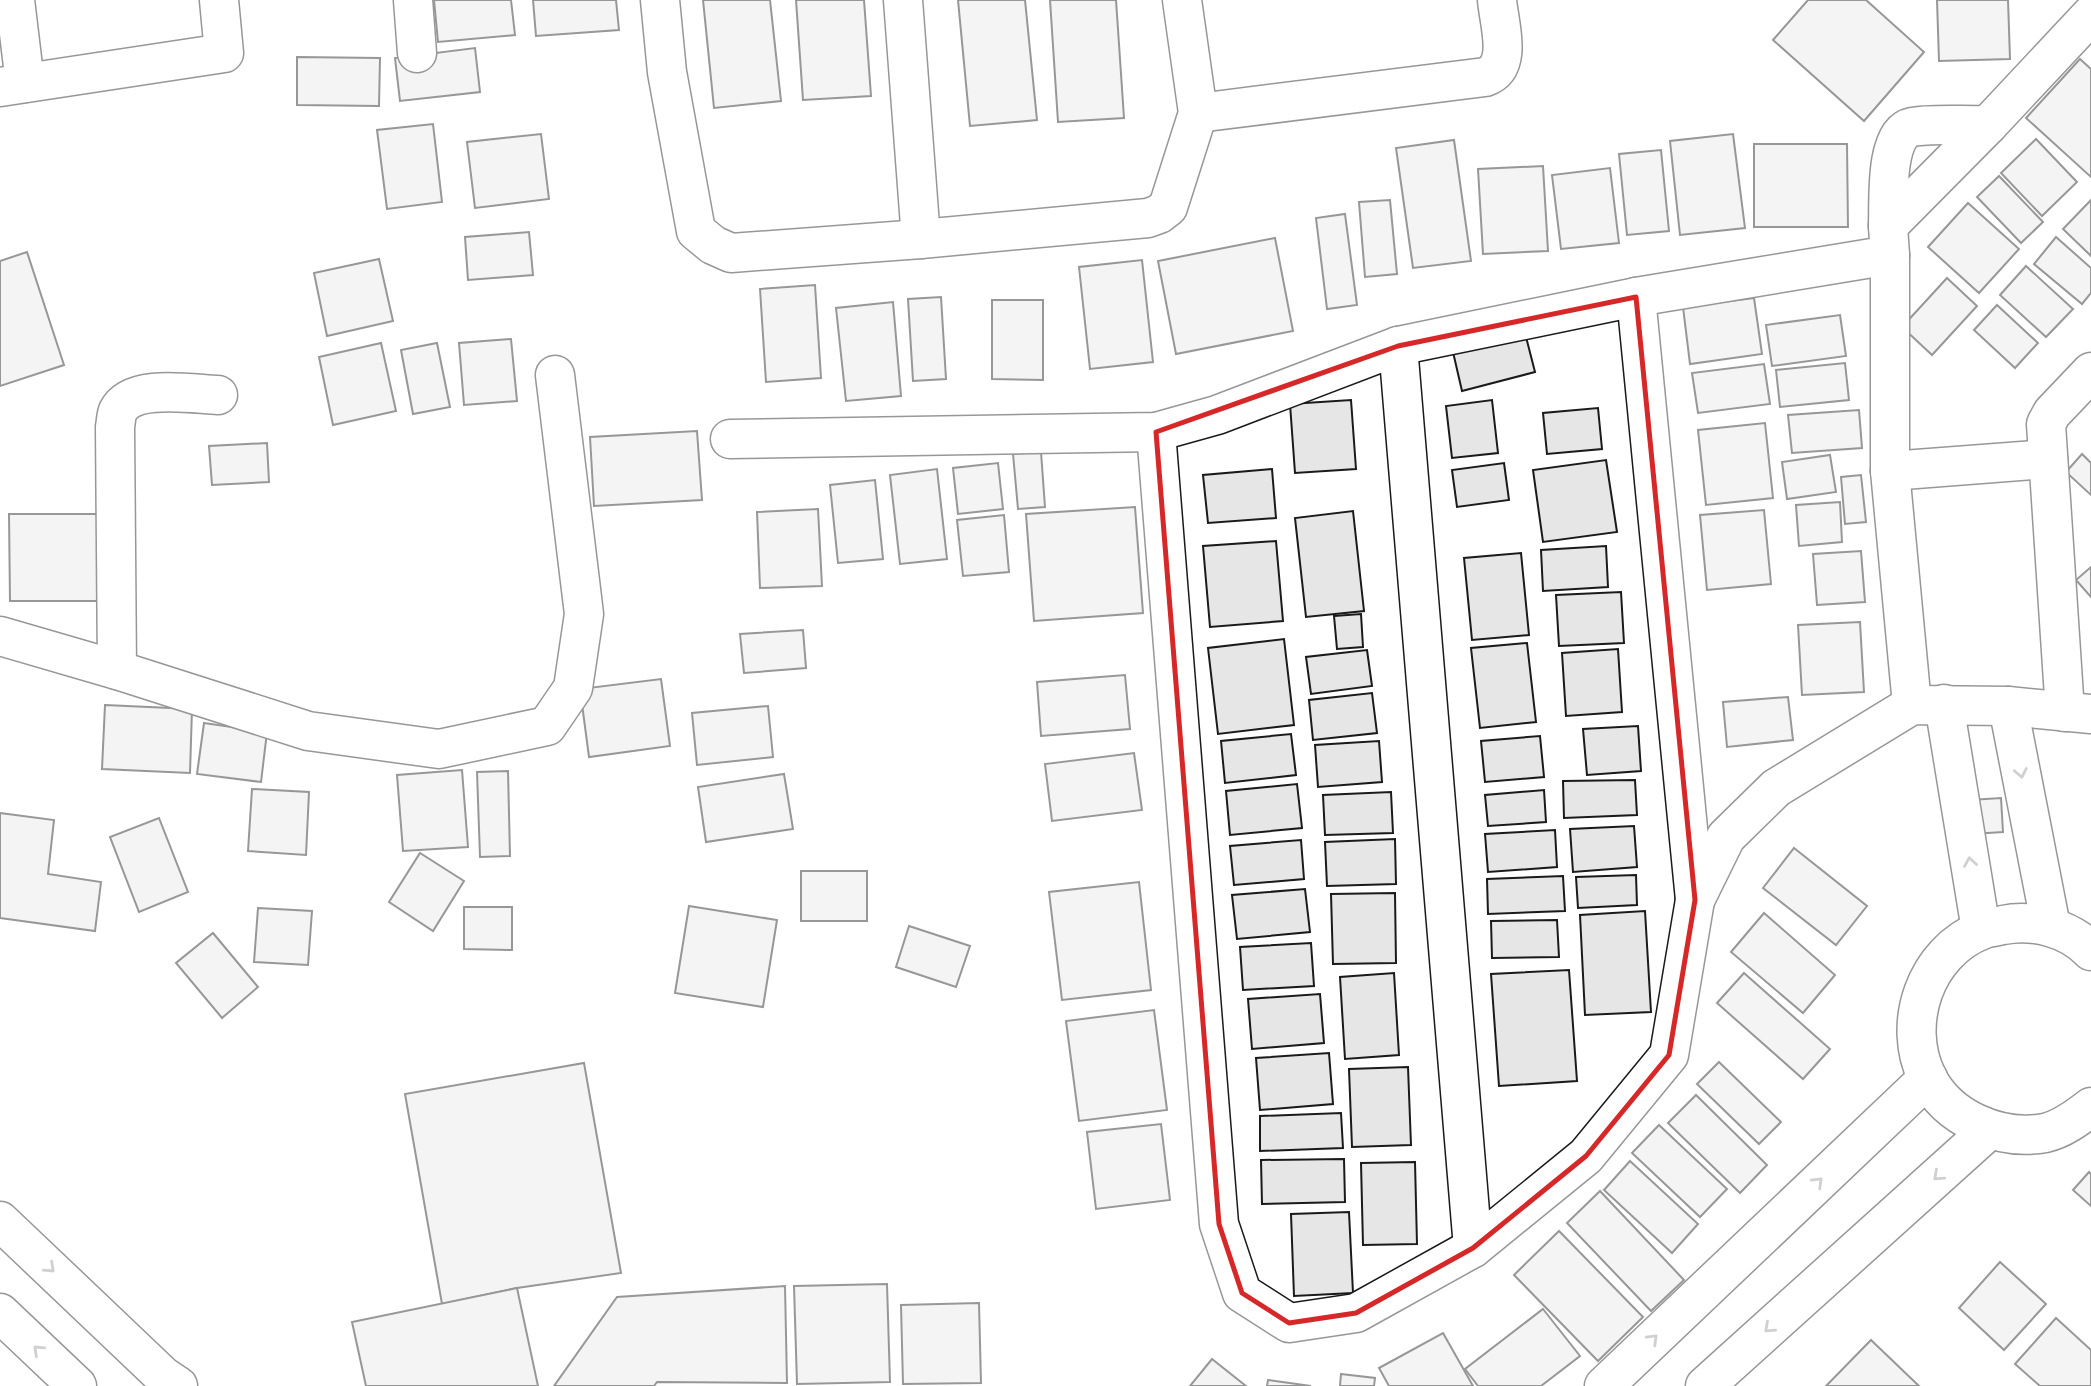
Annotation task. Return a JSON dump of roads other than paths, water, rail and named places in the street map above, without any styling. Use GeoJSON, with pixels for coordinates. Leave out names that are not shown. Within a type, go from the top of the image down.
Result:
{"type":"FeatureCollection","features":[{"type":"Feature","properties":{"kind":"street"},"geometry":{"type":"LineString","coordinates":[[15,0],[13,85],[224,53],[219,0]]}},
{"type":"Feature","properties":{"kind":"street"},"geometry":{"type":"LineString","coordinates":[[412,0],[417,53]]}},
{"type":"Feature","properties":{"kind":"street"},"geometry":{"type":"LineString","coordinates":[[660,0],[667,72],[696,231],[713,245],[731,253],[921,239],[1148,218],[1159,214],[1168,207],[1198,113],[1182,0]]}},
{"type":"Feature","properties":{"kind":"street"},"geometry":{"type":"LineString","coordinates":[[903,0],[921,239]]}},
{"type":"Feature","properties":{"kind":"street"},"geometry":{"type":"LineString","coordinates":[[1198,113],[1493,74],[1499,69],[1503,53],[1497,0]]}},
{"type":"Feature","properties":{"kind":"street"},"geometry":{"type":"LineString","coordinates":[[730,439],[1156,432],[1217,415],[1398,346],[1636,297],[1889,240],[1988,125],[2078,28],[2066,0]]}},
{"type":"Feature","properties":{"kind":"street"},"geometry":{"type":"LineString","coordinates":[[1982,930],[1928,705],[1890,471],[1889,240],[1892,151],[1899,137],[1910,127],[1988,125]]}},
{"type":"Feature","properties":{"kind":"street"},"geometry":{"type":"LineString","coordinates":[[1156,432],[1219,1224],[1242,1293],[1289,1323],[1356,1313],[1473,1248],[1586,1156],[1669,1055],[1695,900],[1636,297]]}},
{"type":"Feature","properties":{"kind":"street"},"geometry":{"type":"LineString","coordinates":[[1398,346],[1473,1248]]}},
{"type":"Feature","properties":{"kind":"street"},"geometry":{"type":"LineString","coordinates":[[1695,900],[1726,837],[1776,788],[1928,705],[2008,706],[2078,713],[2048,459],[2048,419],[2091,372]]}},
{"type":"Feature","properties":{"kind":"street"},"geometry":{"type":"LineString","coordinates":[[0,636],[117,670],[308,732],[439,749],[547,726],[573,688],[584,614],[555,375]]}},
{"type":"Feature","properties":{"kind":"street"},"geometry":{"type":"LineString","coordinates":[[117,670],[115,427],[118,411],[127,401],[143,393],[218,395]]}},
{"type":"Feature","properties":{"kind":"street"},"geometry":{"type":"LineString","coordinates":[[1890,471],[2048,459]]}},
{"type":"Feature","properties":{"kind":"street"},"geometry":{"type":"LineString","coordinates":[[2008,706],[2052,927]]}},
{"type":"Feature","properties":{"kind":"street"},"geometry":{"type":"LineString","coordinates":[[2085,1124],[2046,1133],[2017,1135],[1989,1130],[1954,1110],[1928,1078],[1917,1045],[1917,1009],[1929,976],[1952,948],[1982,930],[2017,922],[2052,927],[2083,943],[2091,951]]}},
{"type":"Feature","properties":{"kind":"street"},"geometry":{"type":"LineString","coordinates":[[1604,1386],[1928,1078]]}},
{"type":"Feature","properties":{"kind":"street"},"geometry":{"type":"LineString","coordinates":[[1704,1386],[1989,1130]]}},
{"type":"Feature","properties":{"kind":"street"},"geometry":{"type":"LineString","coordinates":[[0,1221],[163,1376],[178,1386]]}},
{"type":"Feature","properties":{"kind":"street"},"geometry":{"type":"LineString","coordinates":[[0,1313],[77,1386]]}}]}
